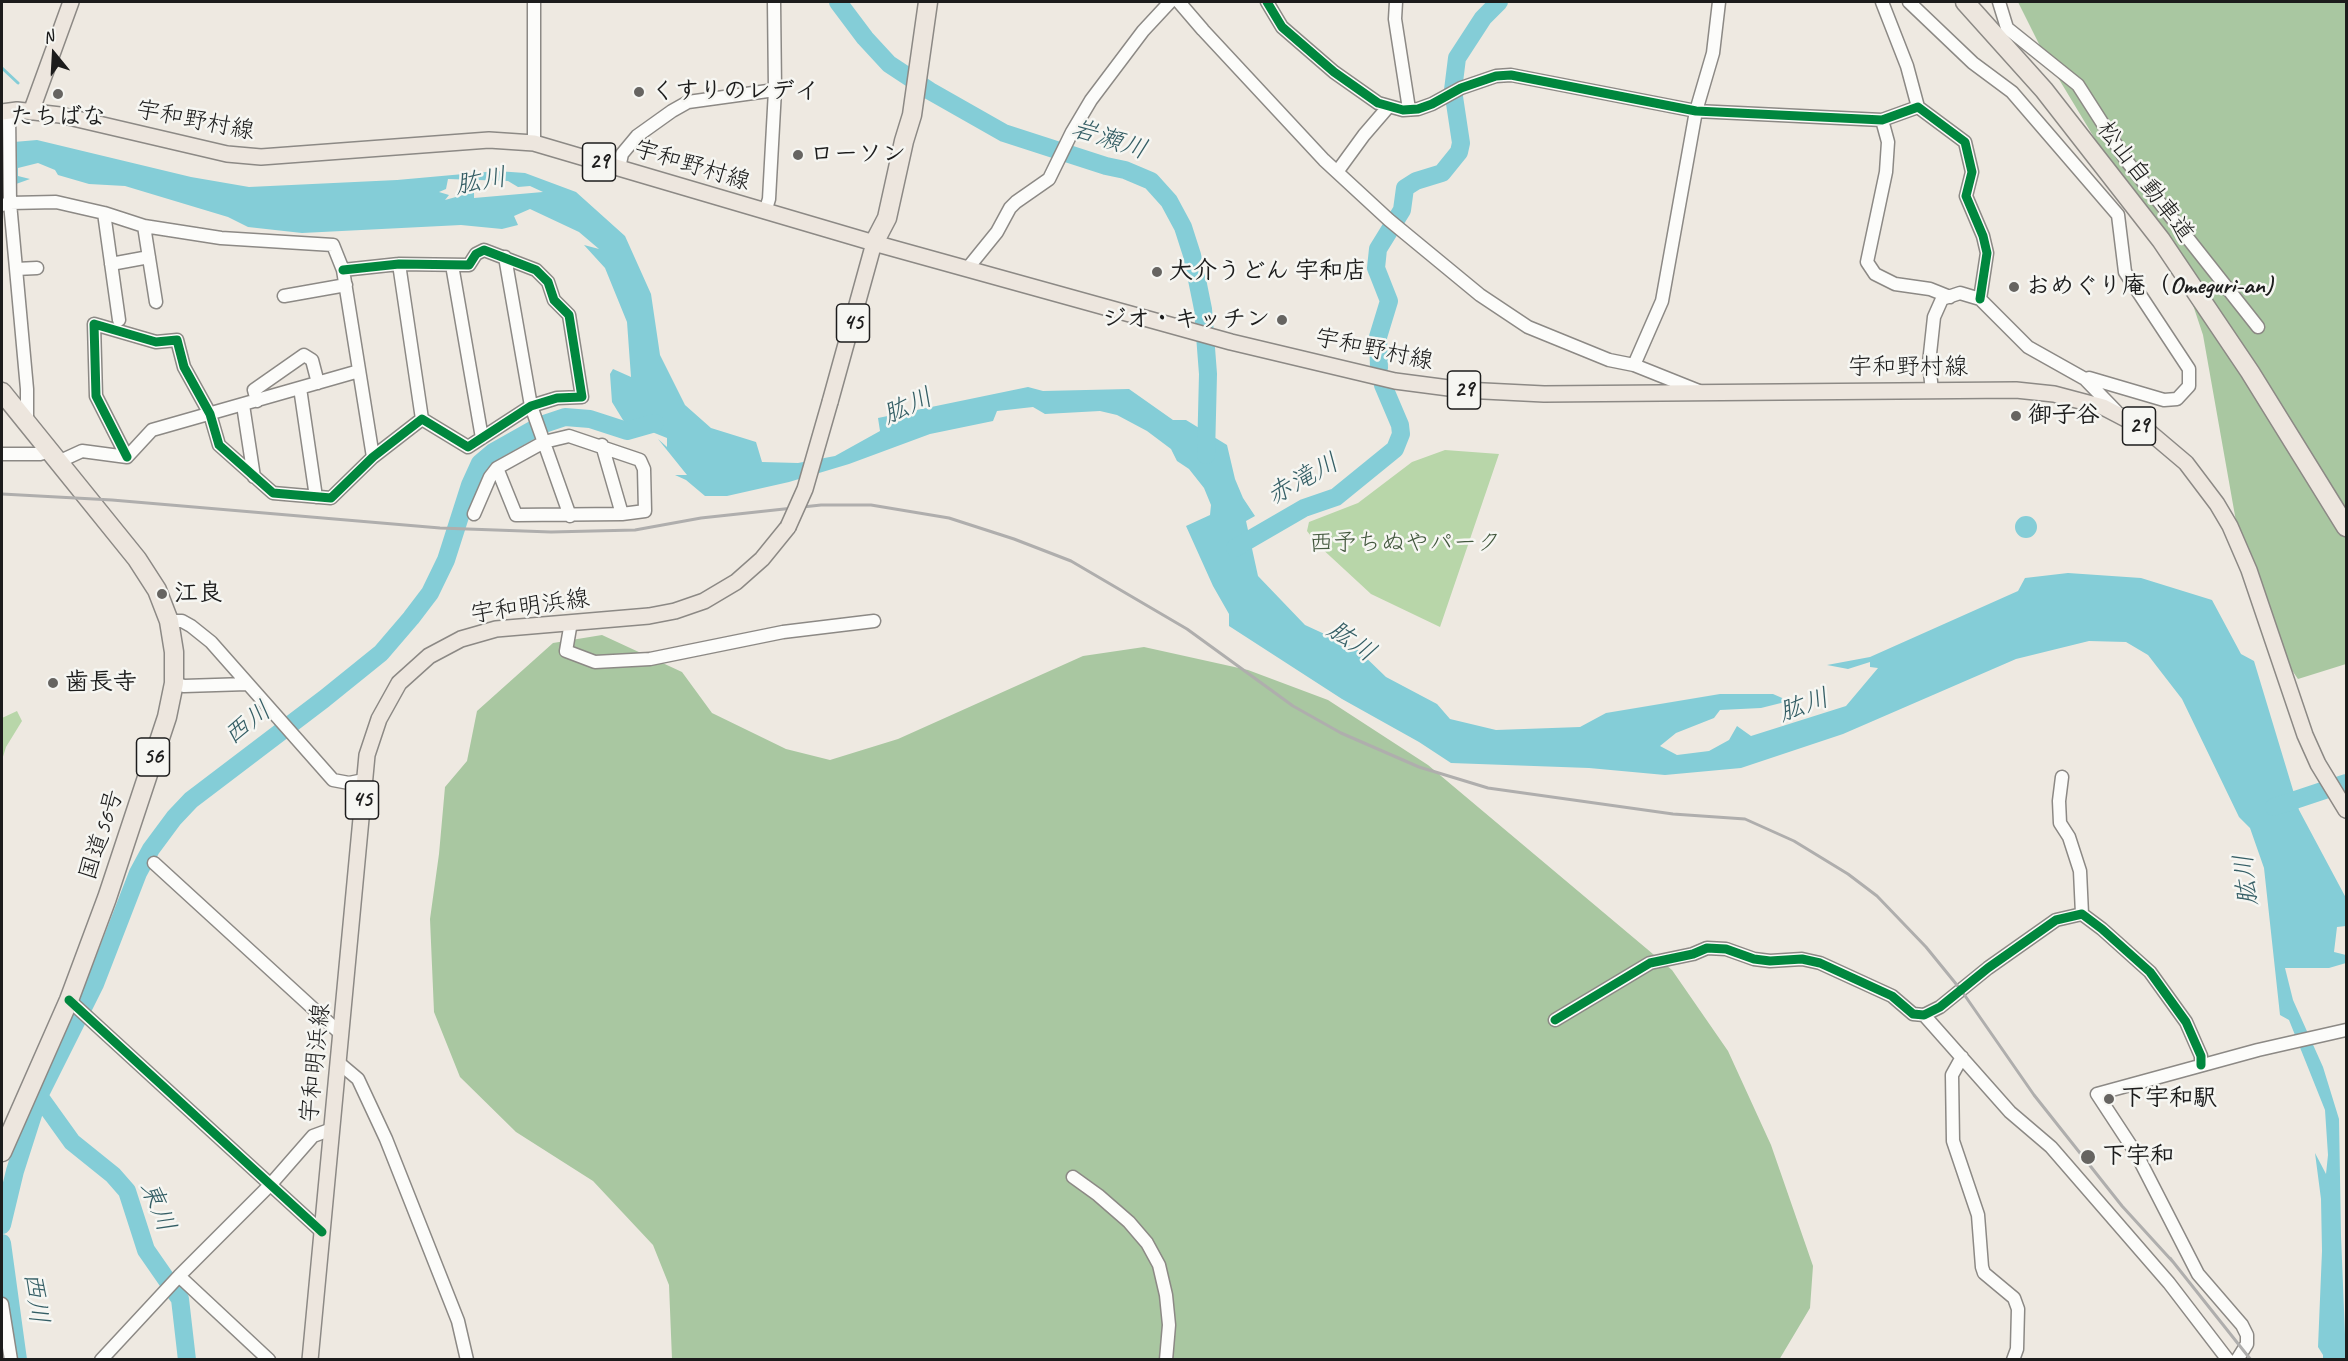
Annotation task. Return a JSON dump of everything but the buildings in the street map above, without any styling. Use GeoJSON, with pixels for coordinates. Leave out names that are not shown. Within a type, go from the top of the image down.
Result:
{"type":"FeatureCollection","features":[{"type":"Feature","properties":{"kind":"highway","name":"松山自動車道"},"geometry":{"type":"LineString","coordinates":[[1965,2],[2044,90],[2161,240],[2250,372],[2346,527]]}},
{"type":"Feature","properties":{"kind":"highway"},"geometry":{"type":"LineString","coordinates":[[873,243],[877,216],[907,113],[924,9]]}},
{"type":"Feature","properties":{"kind":"highway","name":"国道56号"},"geometry":{"type":"LineString","coordinates":[[2,392],[137,559],[157,590],[169,621],[174,652],[174,683],[166,717],[114,876],[77,1007],[2,1152]]}},
{"type":"Feature","properties":{"kind":"main road"},"geometry":{"type":"LineString","coordinates":[[31,112],[71,2]]}},
{"type":"Feature","properties":{"kind":"main road","name":"宇和野村線"},"geometry":{"type":"LineString","coordinates":[[5,112],[60,115],[227,154],[261,157],[489,140],[534,144],[873,243],[1231,342],[1395,381],[1464,390],[1544,394],[2016,390],[2054,394],[2103,407],[2147,430],[2186,463],[2230,526],[2249,570],[2304,735],[2318,764],[2346,810]]}},
{"type":"Feature","properties":{"kind":"main road","name":"宇和明浜線"},"geometry":{"type":"LineString","coordinates":[[310,1359],[364,780],[367,755],[379,719],[399,683],[429,656],[461,639],[496,629],[649,616],[675,611],[704,601],[736,582],[762,559],[788,527],[805,489],[873,243]]}},
{"type":"Feature","properties":{"kind":"street"},"geometry":{"type":"LineString","coordinates":[[534,2],[534,144]]}},
{"type":"Feature","properties":{"kind":"street"},"geometry":{"type":"LineString","coordinates":[[765,212],[769,199],[775,90],[774,2]]}},
{"type":"Feature","properties":{"kind":"street"},"geometry":{"type":"LineString","coordinates":[[967,269],[997,232],[1010,208],[1049,179],[1091,100],[1130,48],[1170,2]]}},
{"type":"Feature","properties":{"kind":"street"},"geometry":{"type":"LineString","coordinates":[[1179,2],[1234,64],[1337,172],[1394,224],[1479,295],[1528,327],[1609,360],[1634,365],[1702,392]]}},
{"type":"Feature","properties":{"kind":"street"},"geometry":{"type":"LineString","coordinates":[[1267,2],[1282,27],[1366,96],[1389,106],[1409,110],[1432,104],[1461,88],[1496,76],[1511,75],[1696,111],[1882,120],[1918,106]]}},
{"type":"Feature","properties":{"kind":"street"},"geometry":{"type":"LineString","coordinates":[[1396,2],[1395,19],[1409,110]]}},
{"type":"Feature","properties":{"kind":"street"},"geometry":{"type":"LineString","coordinates":[[1634,365],[1662,301],[1696,111],[1713,53],[1719,2]]}},
{"type":"Feature","properties":{"kind":"street"},"geometry":{"type":"LineString","coordinates":[[1882,2],[1907,66],[1918,106],[1965,142],[1972,172],[1966,196],[1983,236],[1987,254],[1980,299]]}},
{"type":"Feature","properties":{"kind":"street"},"geometry":{"type":"LineString","coordinates":[[1909,2],[1973,63],[2012,92],[2118,216],[2125,272],[2189,369],[2189,386],[2177,399],[2164,400],[2089,378],[2085,379]]}},
{"type":"Feature","properties":{"kind":"street"},"geometry":{"type":"LineString","coordinates":[[1999,2],[2007,28],[2078,85],[2126,159],[2258,327]]}},
{"type":"Feature","properties":{"kind":"street"},"geometry":{"type":"LineString","coordinates":[[619,168],[622,154],[637,136],[688,102],[775,90]]}},
{"type":"Feature","properties":{"kind":"street"},"geometry":{"type":"LineString","coordinates":[[1337,172],[1389,106]]}},
{"type":"Feature","properties":{"kind":"street"},"geometry":{"type":"LineString","coordinates":[[5,112],[10,130],[7,202],[16,269],[27,389],[27,423]]}},
{"type":"Feature","properties":{"kind":"street"},"geometry":{"type":"LineString","coordinates":[[1882,120],[1888,142],[1886,172],[1867,262],[1875,274],[1895,284],[1930,289],[1950,297]]}},
{"type":"Feature","properties":{"kind":"street"},"geometry":{"type":"LineString","coordinates":[[7,202],[56,202],[104,213],[144,226],[221,238],[333,245],[346,285],[373,457]]}},
{"type":"Feature","properties":{"kind":"street"},"geometry":{"type":"LineString","coordinates":[[104,213],[119,320]]}},
{"type":"Feature","properties":{"kind":"street"},"geometry":{"type":"LineString","coordinates":[[144,226],[156,302]]}},
{"type":"Feature","properties":{"kind":"street"},"geometry":{"type":"LineString","coordinates":[[343,270],[399,264],[469,265],[476,254],[484,250],[536,270],[548,282],[554,300],[568,315],[582,397],[557,398],[468,447],[422,419]]}},
{"type":"Feature","properties":{"kind":"street"},"geometry":{"type":"LineString","coordinates":[[111,264],[149,257]]}},
{"type":"Feature","properties":{"kind":"street"},"geometry":{"type":"LineString","coordinates":[[506,257],[533,412],[570,516]]}},
{"type":"Feature","properties":{"kind":"street"},"geometry":{"type":"LineString","coordinates":[[399,264],[422,419]]}},
{"type":"Feature","properties":{"kind":"street"},"geometry":{"type":"LineString","coordinates":[[452,265],[482,438]]}},
{"type":"Feature","properties":{"kind":"street"},"geometry":{"type":"LineString","coordinates":[[16,269],[37,268]]}},
{"type":"Feature","properties":{"kind":"street"},"geometry":{"type":"LineString","coordinates":[[284,296],[346,285]]}},
{"type":"Feature","properties":{"kind":"street"},"geometry":{"type":"LineString","coordinates":[[1932,391],[1929,363],[1934,317],[1942,299],[1960,293],[1980,299],[2028,347],[2085,379],[2121,416]]}},
{"type":"Feature","properties":{"kind":"street"},"geometry":{"type":"LineString","coordinates":[[127,457],[96,396],[94,324],[156,342],[177,340],[184,367],[210,414],[219,446],[273,493],[331,498],[373,457],[422,419]]}},
{"type":"Feature","properties":{"kind":"street"},"geometry":{"type":"LineString","coordinates":[[257,400],[254,390],[304,355],[312,360],[318,383]]}},
{"type":"Feature","properties":{"kind":"street"},"geometry":{"type":"LineString","coordinates":[[127,457],[152,430],[359,371]]}},
{"type":"Feature","properties":{"kind":"street"},"geometry":{"type":"LineString","coordinates":[[300,388],[316,497]]}},
{"type":"Feature","properties":{"kind":"street"},"geometry":{"type":"LineString","coordinates":[[243,405],[254,477]]}},
{"type":"Feature","properties":{"kind":"street"},"geometry":{"type":"LineString","coordinates":[[474,514],[490,477],[498,468],[542,437],[569,436],[602,445],[640,460],[644,469],[645,512],[570,516],[516,515],[498,468]]}},
{"type":"Feature","properties":{"kind":"street"},"geometry":{"type":"LineString","coordinates":[[602,445],[622,514]]}},
{"type":"Feature","properties":{"kind":"street"},"geometry":{"type":"LineString","coordinates":[[2,454],[54,456],[82,452],[127,457]]}},
{"type":"Feature","properties":{"kind":"street"},"geometry":{"type":"LineString","coordinates":[[169,621],[182,621],[211,642],[333,780],[349,783],[364,780]]}},
{"type":"Feature","properties":{"kind":"street"},"geometry":{"type":"LineString","coordinates":[[571,622],[566,651],[596,662],[650,658],[783,632],[874,621]]}},
{"type":"Feature","properties":{"kind":"street"},"geometry":{"type":"LineString","coordinates":[[174,683],[184,686],[247,684]]}},
{"type":"Feature","properties":{"kind":"street"},"geometry":{"type":"LineString","coordinates":[[2062,777],[2059,801],[2061,824],[2069,837],[2080,871],[2082,914]]}},
{"type":"Feature","properties":{"kind":"street"},"geometry":{"type":"LineString","coordinates":[[154,863],[341,1034]]}},
{"type":"Feature","properties":{"kind":"street"},"geometry":{"type":"LineString","coordinates":[[1555,1020],[1650,963],[1693,954],[1707,948],[1726,950],[1754,959],[1770,961],[1802,959],[1820,963],[1892,996],[1913,1014],[1924,1015],[1940,1006],[2056,920],[2082,914],[2150,972],[2186,1022],[2200,1056],[2201,1065]]}},
{"type":"Feature","properties":{"kind":"street"},"geometry":{"type":"LineString","coordinates":[[77,1007],[322,1232]]}},
{"type":"Feature","properties":{"kind":"street"},"geometry":{"type":"LineString","coordinates":[[1924,1015],[2010,1112],[2051,1147],[2082,1181],[2169,1283],[2228,1359]]}},
{"type":"Feature","properties":{"kind":"street"},"geometry":{"type":"LineString","coordinates":[[2237,1359],[2247,1344],[2247,1335],[2242,1325],[2198,1274],[2137,1155],[2097,1094],[2258,1050],[2346,1030]]}},
{"type":"Feature","properties":{"kind":"street"},"geometry":{"type":"LineString","coordinates":[[1962,1057],[1952,1075],[1953,1141],[1978,1215],[1984,1273],[2014,1298],[2018,1310],[2017,1348],[2013,1359]]}},
{"type":"Feature","properties":{"kind":"street"},"geometry":{"type":"LineString","coordinates":[[339,1063],[358,1079],[386,1139],[458,1321],[467,1359]]}},
{"type":"Feature","properties":{"kind":"street"},"geometry":{"type":"LineString","coordinates":[[101,1359],[173,1282],[271,1184],[313,1136],[332,1129]]}},
{"type":"Feature","properties":{"kind":"street"},"geometry":{"type":"LineString","coordinates":[[1073,1177],[1129,1222],[1147,1244],[1159,1265],[1166,1295],[1169,1325],[1166,1359]]}},
{"type":"Feature","properties":{"kind":"street"},"geometry":{"type":"LineString","coordinates":[[173,1282],[269,1359]]}},
{"type":"Feature","properties":{"kind":"street"},"geometry":{"type":"LineString","coordinates":[[2,1304],[11,1359]]}},
{"type":"Feature","properties":{"kind":"green space"},"geometry":{"type":"Polygon","coordinates":[[[2018,2],[2346,2],[2346,664],[2298,679],[2267,634],[2240,544],[2203,335],[2186,284],[2137,219],[2098,144],[2045,56],[2018,2]]]}},
{"type":"Feature","properties":{"kind":"green space","name":"西予ちぬやパーク"},"geometry":{"type":"Polygon","coordinates":[[[1445,450],[1499,454],[1440,627],[1371,594],[1318,545],[1307,531],[1309,522],[1358,503],[1412,462],[1445,450]]]}},
{"type":"Feature","properties":{"kind":"green space"},"geometry":{"type":"Polygon","coordinates":[[[602,635],[682,672],[712,713],[786,749],[830,760],[898,739],[1083,656],[1144,647],[1248,670],[1328,700],[1428,765],[1672,970],[1728,1051],[1771,1145],[1813,1266],[1810,1308],[1779,1360],[672,1359],[669,1285],[653,1245],[593,1181],[516,1132],[460,1077],[434,1012],[430,919],[445,787],[467,761],[477,711],[553,643],[602,635]]]}},
{"type":"Feature","properties":{"kind":"green space"},"geometry":{"type":"Polygon","coordinates":[[[17,711],[22,721],[6,747],[2,760],[2,718],[17,711]]]}},
{"type":"Feature","properties":{"kind":"water"},"geometry":{"type":"Polygon","coordinates":[[[37,140],[191,177],[249,187],[397,180],[497,171],[525,173],[576,192],[625,236],[651,294],[660,355],[685,405],[711,428],[756,442],[762,462],[798,463],[835,456],[880,431],[878,418],[1028,387],[1043,391],[1129,389],[1173,420],[1186,420],[1227,445],[1235,479],[1243,498],[1255,516],[1246,521],[1258,576],[1305,625],[1357,649],[1386,677],[1437,704],[1450,719],[1496,730],[1580,727],[1606,713],[1720,694],[1773,694],[1789,701],[1761,708],[1720,710],[1714,718],[1676,733],[1660,746],[1677,755],[1709,751],[1729,740],[1737,726],[1751,736],[1846,706],[1878,668],[1870,667],[1870,662],[1848,669],[1827,665],[1870,657],[2018,591],[2025,578],[2068,573],[2141,578],[2212,600],[2241,654],[2254,661],[2299,810],[2346,898],[2346,926],[2337,927],[2334,952],[2346,955],[2346,963],[2329,968],[2285,968],[2293,1000],[2323,1067],[2339,1119],[2346,1359],[2323,1359],[2318,1347],[2322,1251],[2321,1199],[2315,1153],[2326,1174],[2328,1155],[2325,1110],[2289,1020],[2280,1015],[2264,868],[2250,828],[2239,817],[2182,699],[2148,655],[2126,642],[2089,641],[2016,659],[1843,734],[1741,768],[1665,775],[1589,768],[1451,763],[1419,742],[1342,699],[1229,626],[1229,614],[1213,586],[1186,526],[1210,515],[1211,505],[1204,488],[1189,469],[1177,461],[1171,449],[1147,431],[1117,415],[1100,411],[1045,414],[1033,407],[997,411],[993,421],[930,434],[849,464],[789,482],[727,496],[705,496],[686,480],[675,475],[687,475],[658,439],[667,447],[667,438],[647,430],[635,432],[623,420],[612,402],[610,374],[613,369],[631,377],[627,322],[605,268],[584,245],[599,249],[579,232],[530,209],[514,216],[518,225],[502,229],[461,225],[302,233],[248,227],[228,217],[125,186],[89,184],[58,175],[55,170],[38,163],[18,168],[18,176],[30,179],[2,189],[2,143],[37,140]],[[448,179],[446,189],[439,192],[449,195],[445,200],[474,192],[474,198],[543,192],[530,186],[518,187],[508,181],[448,179]]]}},
{"type":"Feature","properties":{"kind":"water"},"geometry":{"type":"Polygon","coordinates":[[[2026,516],[2034,519],[2037,527],[2034,535],[2026,538],[2018,535],[2015,527],[2018,519],[2026,516]]]}},
{"type":"Feature","properties":{"kind":"waterway","name":"岩瀬川"},"geometry":{"type":"LineString","coordinates":[[838,2],[865,38],[889,64],[930,91],[1004,133],[1125,170],[1151,181],[1169,201],[1183,227],[1192,255],[1203,309],[1208,374],[1206,455]]}},
{"type":"Feature","properties":{"kind":"waterway","name":"赤滝川"},"geometry":{"type":"LineString","coordinates":[[1379,368],[1378,337],[1389,301],[1376,268],[1378,249],[1402,210],[1405,188],[1416,181],[1442,173],[1459,152],[1461,143],[1453,90],[1457,58],[1483,18],[1499,2]]}},
{"type":"Feature","properties":{"kind":"waterway"},"geometry":{"type":"LineString","coordinates":[[2,68],[18,83]]}},
{"type":"Feature","properties":{"kind":"waterway","name":"赤滝川"},"geometry":{"type":"LineString","coordinates":[[1235,548],[1304,508],[1336,497],[1395,449],[1401,434],[1400,425],[1383,385]]}},
{"type":"Feature","properties":{"kind":"waterway","name":"西川"},"geometry":{"type":"LineString","coordinates":[[2,1225],[15,1171],[39,1096],[95,984],[138,873],[151,849],[174,818],[191,800],[381,653],[430,593],[446,560],[470,485],[480,463],[493,452],[541,425],[565,417],[590,419],[627,431],[655,423]]}},
{"type":"Feature","properties":{"kind":"waterway"},"geometry":{"type":"LineString","coordinates":[[2274,807],[2346,783]]}},
{"type":"Feature","properties":{"kind":"waterway","name":"東川"},"geometry":{"type":"LineString","coordinates":[[39,1096],[72,1142],[113,1175],[127,1191],[146,1250],[180,1299],[187,1360]]}},
{"type":"Feature","properties":{"kind":"waterway","name":"西川"},"geometry":{"type":"LineString","coordinates":[[2,1243],[18,1360]]}},
{"type":"Feature","properties":{"kind":"railway"},"geometry":{"type":"LineString","coordinates":[[2,494],[112,500],[440,528],[551,532],[635,530],[701,518],[821,505],[871,505],[949,518],[1014,539],[1071,561],[1187,629],[1293,706],[1341,733],[1419,767],[1488,788],[1673,814],[1745,819],[1794,841],[1848,874],[1877,896],[1926,947],[1961,990],[2034,1095],[2122,1206],[2174,1263]]}},
{"type":"Feature","properties":{"kind":"railway"},"geometry":{"type":"LineString","coordinates":[[2170,1258],[2251,1360]]}},
{"type":"Feature","properties":{"kind":"cycle path"},"geometry":{"type":"LineString","coordinates":[[1267,2],[1282,27],[1334,72],[1378,103],[1403,110],[1418,109],[1461,88],[1496,76],[1511,75],[1696,111],[1882,120],[1918,107],[1965,142],[1972,172],[1966,196],[1983,236],[1987,253],[1980,299]]}},
{"type":"Feature","properties":{"kind":"cycle path"},"geometry":{"type":"LineString","coordinates":[[127,457],[96,396],[94,324],[156,342],[177,340],[184,367],[210,414],[219,445],[273,493],[331,498],[373,457],[422,419],[468,447],[531,406],[557,398],[582,397],[569,315],[554,300],[548,282],[536,270],[484,250],[476,254],[469,265],[399,264],[343,270]]}},
{"type":"Feature","properties":{"kind":"cycle path"},"geometry":{"type":"LineString","coordinates":[[1555,1020],[1650,963],[1693,954],[1707,948],[1726,949],[1754,959],[1770,961],[1802,959],[1820,963],[1892,996],[1913,1014],[1924,1015],[1940,1007],[1988,968],[2056,920],[2082,914],[2150,972],[2186,1022],[2201,1056],[2201,1065]]}},
{"type":"Feature","properties":{"kind":"cycle path"},"geometry":{"type":"LineString","coordinates":[[69,1000],[322,1232]]}},
{"type":"Feature","properties":{"kind":"place","name":"くすりのレデイ"},"geometry":{"type":"Point","coordinates":[639,92]}},
{"type":"Feature","properties":{"kind":"place","name":"たちばな"},"geometry":{"type":"Point","coordinates":[58,94]}},
{"type":"Feature","properties":{"kind":"place","name":"ローソン"},"geometry":{"type":"Point","coordinates":[798,155]}},
{"type":"Feature","properties":{"kind":"place","name":"大介うどん 宇和店"},"geometry":{"type":"Point","coordinates":[1157,272]}},
{"type":"Feature","properties":{"kind":"place","name":"おめぐり庵（Omeguri-an)"},"geometry":{"type":"Point","coordinates":[2014,287]}},
{"type":"Feature","properties":{"kind":"place","name":"ジオ・キッチン"},"geometry":{"type":"Point","coordinates":[1282,320]}},
{"type":"Feature","properties":{"kind":"place","name":"御子谷"},"geometry":{"type":"Point","coordinates":[2016,416]}},
{"type":"Feature","properties":{"kind":"place","name":"江良"},"geometry":{"type":"Point","coordinates":[162,594]}},
{"type":"Feature","properties":{"kind":"place","name":"歯長寺"},"geometry":{"type":"Point","coordinates":[53,683]}},
{"type":"Feature","properties":{"kind":"place","name":"下宇和駅"},"geometry":{"type":"Point","coordinates":[2109,1099]}},
{"type":"Feature","properties":{"kind":"place","name":"下宇和"},"geometry":{"type":"Point","coordinates":[2088,1157]}},
{"type":"Feature","properties":{"kind":"water label","name":"肱川"},"geometry":{"type":"Point","coordinates":[481,182]}},
{"type":"Feature","properties":{"kind":"water label","name":"肱川"},"geometry":{"type":"Point","coordinates":[908,407]}},
{"type":"Feature","properties":{"kind":"water label","name":"肱川"},"geometry":{"type":"Point","coordinates":[1351,642]}},
{"type":"Feature","properties":{"kind":"water label","name":"肱川"},"geometry":{"type":"Point","coordinates":[1804,706]}},
{"type":"Feature","properties":{"kind":"water label","name":"肱川"},"geometry":{"type":"Point","coordinates":[2247,880]}}]}
